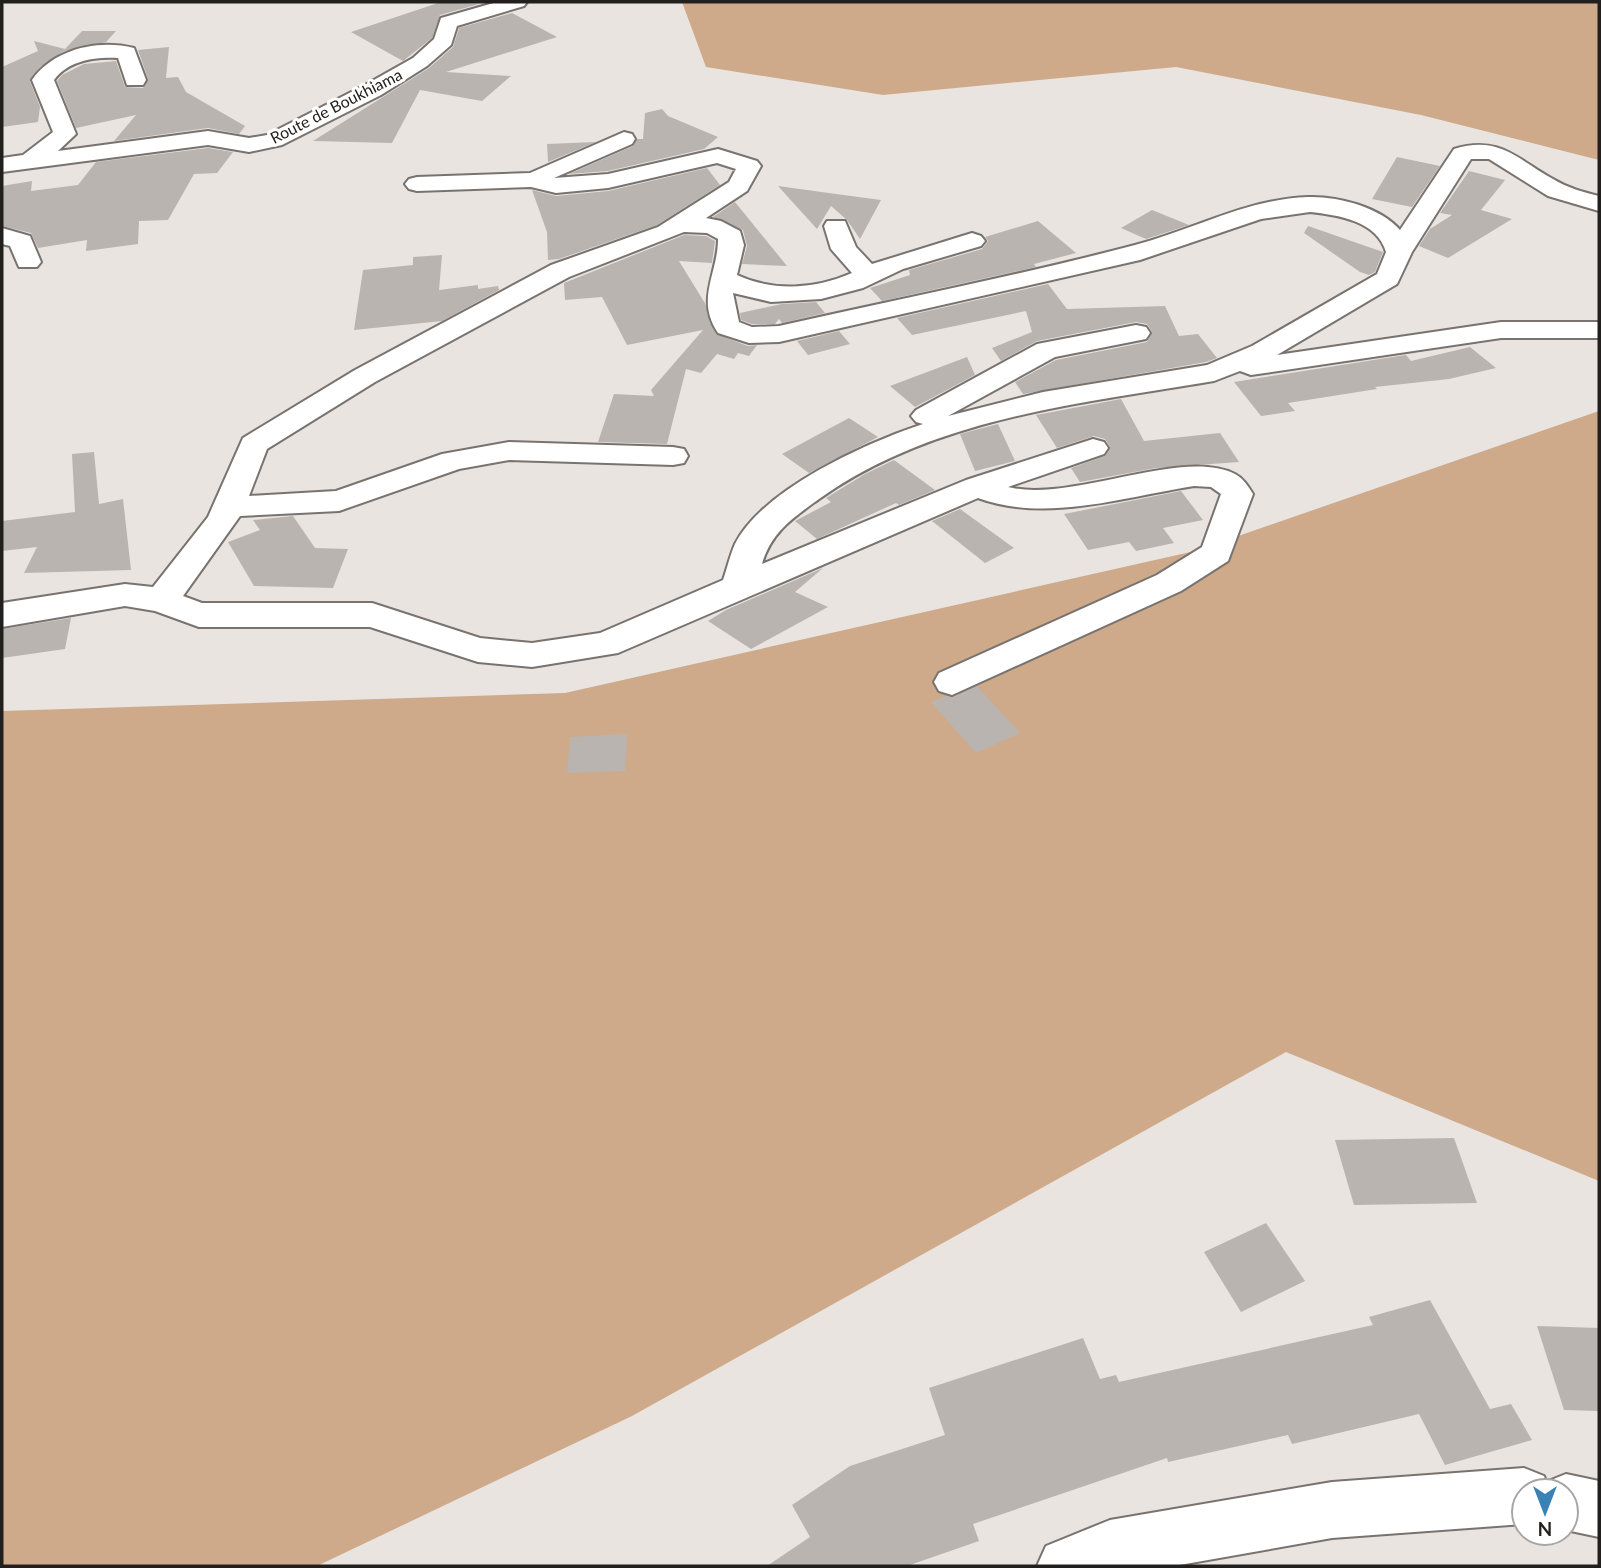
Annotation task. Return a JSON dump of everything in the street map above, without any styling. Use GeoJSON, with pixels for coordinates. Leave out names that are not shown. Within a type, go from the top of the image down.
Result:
{"type":"FeatureCollection","features":[{"type":"Feature","properties":{"kind":"street","name":"Route de Boukhiama"},"geometry":{"type":"LineString","coordinates":[[2,165],[208,138],[249,145],[274,140],[373,90],[420,62],[444,41],[448,22],[517,2]]}},
{"type":"Feature","properties":{"kind":"street"},"geometry":{"type":"LineString","coordinates":[[31,160],[65,134],[43,80],[49,70],[67,60],[109,50],[127,52],[135,80]]}},
{"type":"Feature","properties":{"kind":"street"},"geometry":{"type":"LineString","coordinates":[[531,180],[624,139]]}},
{"type":"Feature","properties":{"kind":"street"},"geometry":{"type":"LineString","coordinates":[[1214,372],[1262,352],[1388,278],[1399,252],[1462,153],[1468,150],[1496,154],[1552,189],[1599,204]]}},
{"type":"Feature","properties":{"kind":"street"},"geometry":{"type":"LineString","coordinates":[[161,600],[223,520],[254,444],[365,376],[560,271],[667,232],[739,186],[749,166],[718,156],[608,181],[556,186],[531,180],[417,184]]}},
{"type":"Feature","properties":{"kind":"street"},"geometry":{"type":"LineString","coordinates":[[680,224],[712,226],[731,236],[733,249],[723,279],[719,303],[727,327],[749,335],[779,334],[1140,252],[1178,242],[1277,206],[1296,203],[1326,204],[1361,215],[1390,232],[1399,252]]}},
{"type":"Feature","properties":{"kind":"street"},"geometry":{"type":"LineString","coordinates":[[836,226],[844,249],[869,276]]}},
{"type":"Feature","properties":{"kind":"street"},"geometry":{"type":"LineString","coordinates":[[2,236],[21,241],[28,262]]}},
{"type":"Feature","properties":{"kind":"street"},"geometry":{"type":"LineString","coordinates":[[723,279],[742,290],[763,295],[809,293],[972,241]]}},
{"type":"Feature","properties":{"kind":"street"},"geometry":{"type":"LineString","coordinates":[[738,587],[751,545],[771,518],[825,480],[892,444],[971,418],[1214,372],[1501,330],[1599,330]]}},
{"type":"Feature","properties":{"kind":"street"},"geometry":{"type":"LineString","coordinates":[[892,444],[922,418],[1047,350],[1136,333]]}},
{"type":"Feature","properties":{"kind":"street"},"geometry":{"type":"LineString","coordinates":[[2,615],[125,595],[161,600],[199,615],[372,615],[478,650],[533,655],[606,644],[977,487],[1093,448]]}},
{"type":"Feature","properties":{"kind":"street"},"geometry":{"type":"LineString","coordinates":[[229,507],[339,501],[453,461],[509,451],[673,456]]}},
{"type":"Feature","properties":{"kind":"street"},"geometry":{"type":"LineString","coordinates":[[952,682],[1169,583],[1216,553],[1237,494],[1230,483],[1218,477],[1044,500],[1008,498],[977,487]]}},
{"type":"Feature","properties":{"kind":"street"},"geometry":{"type":"LineString","coordinates":[[1066,1566],[1111,1549],[1332,1510],[1510,1497]]}},
{"type":"Feature","properties":{"kind":"street"},"geometry":{"type":"LineString","coordinates":[[1580,1505],[1599,1509]]}},
{"type":"Feature","properties":{"kind":"shaded area"},"geometry":{"type":"Polygon","coordinates":[[[682,2],[1599,2],[1599,160],[1421,115],[1176,67],[883,95],[706,67],[682,2]]]}},
{"type":"Feature","properties":{"kind":"shaded area"},"geometry":{"type":"Polygon","coordinates":[[[1599,411],[1599,1181],[1286,1052],[632,1416],[317,1566],[2,1566],[2,711],[565,693],[1195,551],[1599,411]]]}},
{"type":"Feature","properties":{"kind":"building"},"geometry":{"type":"Polygon","coordinates":[[[441,2],[479,4],[440,15],[432,38],[403,61],[351,32],[441,2]]]}},
{"type":"Feature","properties":{"kind":"building"},"geometry":{"type":"Polygon","coordinates":[[[512,13],[557,37],[446,72],[511,76],[482,101],[420,90],[392,143],[313,141],[429,68],[453,47],[459,28],[512,13]]]}},
{"type":"Feature","properties":{"kind":"building"},"geometry":{"type":"Polygon","coordinates":[[[82,31],[116,31],[106,42],[64,51],[40,67],[30,81],[40,107],[38,122],[2,127],[2,67],[38,51],[34,41],[65,49],[82,31]]]}},
{"type":"Feature","properties":{"kind":"building"},"geometry":{"type":"Polygon","coordinates":[[[169,47],[166,78],[178,77],[186,92],[245,126],[239,134],[208,128],[114,141],[136,115],[76,128],[57,81],[62,75],[84,64],[116,61],[125,87],[143,88],[148,79],[138,50],[169,47]]]}},
{"type":"Feature","properties":{"kind":"building"},"geometry":{"type":"Polygon","coordinates":[[[662,109],[668,116],[718,137],[704,149],[608,171],[569,174],[633,146],[637,139],[643,139],[645,113],[662,109]]]}},
{"type":"Feature","properties":{"kind":"building"},"geometry":{"type":"Polygon","coordinates":[[[596,142],[548,162],[547,144],[596,142]]]}},
{"type":"Feature","properties":{"kind":"building"},"geometry":{"type":"Polygon","coordinates":[[[208,148],[233,152],[217,173],[194,174],[168,220],[139,221],[138,244],[86,251],[87,240],[38,248],[31,233],[2,226],[2,186],[32,181],[31,191],[78,185],[96,162],[208,148]]]}},
{"type":"Feature","properties":{"kind":"building"},"geometry":{"type":"Polygon","coordinates":[[[1397,157],[1440,166],[1412,207],[1372,199],[1397,157]]]}},
{"type":"Feature","properties":{"kind":"building"},"geometry":{"type":"Polygon","coordinates":[[[707,168],[720,185],[657,225],[559,259],[548,260],[547,232],[532,190],[556,196],[608,191],[707,168]]]}},
{"type":"Feature","properties":{"kind":"building"},"geometry":{"type":"Polygon","coordinates":[[[1469,171],[1505,180],[1481,210],[1512,219],[1448,258],[1419,246],[1430,229],[1452,215],[1440,213],[1469,171]]]}},
{"type":"Feature","properties":{"kind":"building"},"geometry":{"type":"Polygon","coordinates":[[[778,186],[881,200],[860,239],[847,220],[831,206],[817,229],[778,186]]]}},
{"type":"Feature","properties":{"kind":"building"},"geometry":{"type":"Polygon","coordinates":[[[735,202],[787,266],[742,264],[747,246],[743,230],[713,217],[735,202]]]}},
{"type":"Feature","properties":{"kind":"building"},"geometry":{"type":"Polygon","coordinates":[[[1152,210],[1189,225],[1146,239],[1121,228],[1152,210]]]}},
{"type":"Feature","properties":{"kind":"building"},"geometry":{"type":"Polygon","coordinates":[[[1038,221],[1076,253],[1034,264],[1036,267],[882,301],[870,288],[910,275],[909,270],[982,249],[988,241],[985,237],[1038,221]]]}},
{"type":"Feature","properties":{"kind":"building"},"geometry":{"type":"Polygon","coordinates":[[[1308,226],[1383,252],[1375,272],[1369,275],[1360,272],[1304,233],[1308,226]]]}},
{"type":"Feature","properties":{"kind":"building"},"geometry":{"type":"Polygon","coordinates":[[[684,235],[706,236],[715,241],[712,263],[679,261],[706,305],[716,334],[748,346],[757,345],[749,356],[738,353],[734,359],[717,354],[701,373],[686,369],[667,444],[598,442],[614,394],[654,396],[651,390],[703,330],[627,345],[602,297],[565,300],[564,283],[684,235]]]}},
{"type":"Feature","properties":{"kind":"building"},"geometry":{"type":"Polygon","coordinates":[[[442,255],[439,290],[478,285],[478,289],[498,286],[499,290],[442,321],[354,330],[363,270],[413,265],[413,257],[442,255]]]}},
{"type":"Feature","properties":{"kind":"building"},"geometry":{"type":"Polygon","coordinates":[[[1048,284],[1067,309],[1165,306],[1179,336],[1198,334],[1217,358],[1023,394],[1015,382],[1056,360],[1147,342],[1152,332],[1147,324],[1136,322],[1037,341],[1001,361],[992,348],[1032,332],[1026,311],[912,335],[897,318],[1048,284]]]}},
{"type":"Feature","properties":{"kind":"building"},"geometry":{"type":"Polygon","coordinates":[[[816,302],[825,313],[782,323],[779,319],[775,324],[752,324],[741,320],[740,313],[782,304],[816,302]]]}},
{"type":"Feature","properties":{"kind":"building"},"geometry":{"type":"Polygon","coordinates":[[[839,331],[850,344],[808,355],[797,341],[839,331]]]}},
{"type":"Feature","properties":{"kind":"building"},"geometry":{"type":"Polygon","coordinates":[[[1470,347],[1496,368],[1449,379],[1375,387],[1377,389],[1288,403],[1295,411],[1261,416],[1234,382],[1406,355],[1411,361],[1470,347]]]}},
{"type":"Feature","properties":{"kind":"building"},"geometry":{"type":"Polygon","coordinates":[[[967,357],[975,375],[915,407],[890,386],[967,357]]]}},
{"type":"Feature","properties":{"kind":"building"},"geometry":{"type":"Polygon","coordinates":[[[1121,399],[1144,441],[1220,433],[1239,462],[1156,468],[1080,482],[1071,468],[1105,456],[1110,447],[1105,439],[1094,436],[1057,448],[1036,415],[1121,399]]]}},
{"type":"Feature","properties":{"kind":"building"},"geometry":{"type":"Polygon","coordinates":[[[849,418],[878,437],[809,473],[782,454],[849,418]]]}},
{"type":"Feature","properties":{"kind":"building"},"geometry":{"type":"Polygon","coordinates":[[[998,424],[1015,461],[975,471],[960,434],[998,424]]]}},
{"type":"Feature","properties":{"kind":"building"},"geometry":{"type":"Polygon","coordinates":[[[94,452],[99,504],[123,499],[131,570],[24,573],[37,547],[2,551],[2,521],[75,512],[72,454],[94,452]]]}},
{"type":"Feature","properties":{"kind":"building"},"geometry":{"type":"Polygon","coordinates":[[[894,460],[935,490],[899,505],[896,503],[817,539],[795,521],[831,502],[826,498],[894,460]]]}},
{"type":"Feature","properties":{"kind":"building"},"geometry":{"type":"Polygon","coordinates":[[[1181,491],[1203,520],[1163,528],[1174,543],[1136,551],[1129,542],[1088,550],[1064,514],[1181,491]]]}},
{"type":"Feature","properties":{"kind":"building"},"geometry":{"type":"Polygon","coordinates":[[[960,509],[1014,548],[985,563],[932,521],[960,509]]]}},
{"type":"Feature","properties":{"kind":"building"},"geometry":{"type":"Polygon","coordinates":[[[293,516],[315,548],[348,549],[333,588],[254,586],[228,542],[260,530],[253,520],[293,516]]]}},
{"type":"Feature","properties":{"kind":"building"},"geometry":{"type":"Polygon","coordinates":[[[823,568],[795,592],[828,607],[751,649],[708,621],[726,610],[823,568]]]}},
{"type":"Feature","properties":{"kind":"building"},"geometry":{"type":"Polygon","coordinates":[[[71,618],[65,649],[2,658],[2,629],[71,618]]]}},
{"type":"Feature","properties":{"kind":"building"},"geometry":{"type":"Polygon","coordinates":[[[977,686],[1020,733],[976,753],[931,702],[946,696],[953,697],[977,686]]]}},
{"type":"Feature","properties":{"kind":"building"},"geometry":{"type":"Polygon","coordinates":[[[627,734],[625,771],[567,773],[570,737],[627,734]]]}},
{"type":"Feature","properties":{"kind":"building"},"geometry":{"type":"Polygon","coordinates":[[[1454,1138],[1477,1203],[1354,1205],[1335,1140],[1454,1138]]]}},
{"type":"Feature","properties":{"kind":"building"},"geometry":{"type":"Polygon","coordinates":[[[1266,1223],[1305,1281],[1241,1312],[1204,1252],[1266,1223]]]}},
{"type":"Feature","properties":{"kind":"building"},"geometry":{"type":"Polygon","coordinates":[[[1430,1300],[1490,1409],[1511,1404],[1532,1440],[1445,1465],[1419,1414],[1292,1444],[1288,1435],[1168,1462],[1167,1458],[973,1524],[979,1541],[907,1566],[767,1566],[810,1537],[792,1505],[850,1466],[945,1435],[929,1388],[1083,1338],[1100,1379],[1116,1375],[1119,1382],[1373,1325],[1369,1317],[1430,1300]]]}},
{"type":"Feature","properties":{"kind":"building"},"geometry":{"type":"Polygon","coordinates":[[[1537,1326],[1599,1328],[1599,1411],[1564,1410],[1537,1326]]]}}]}
